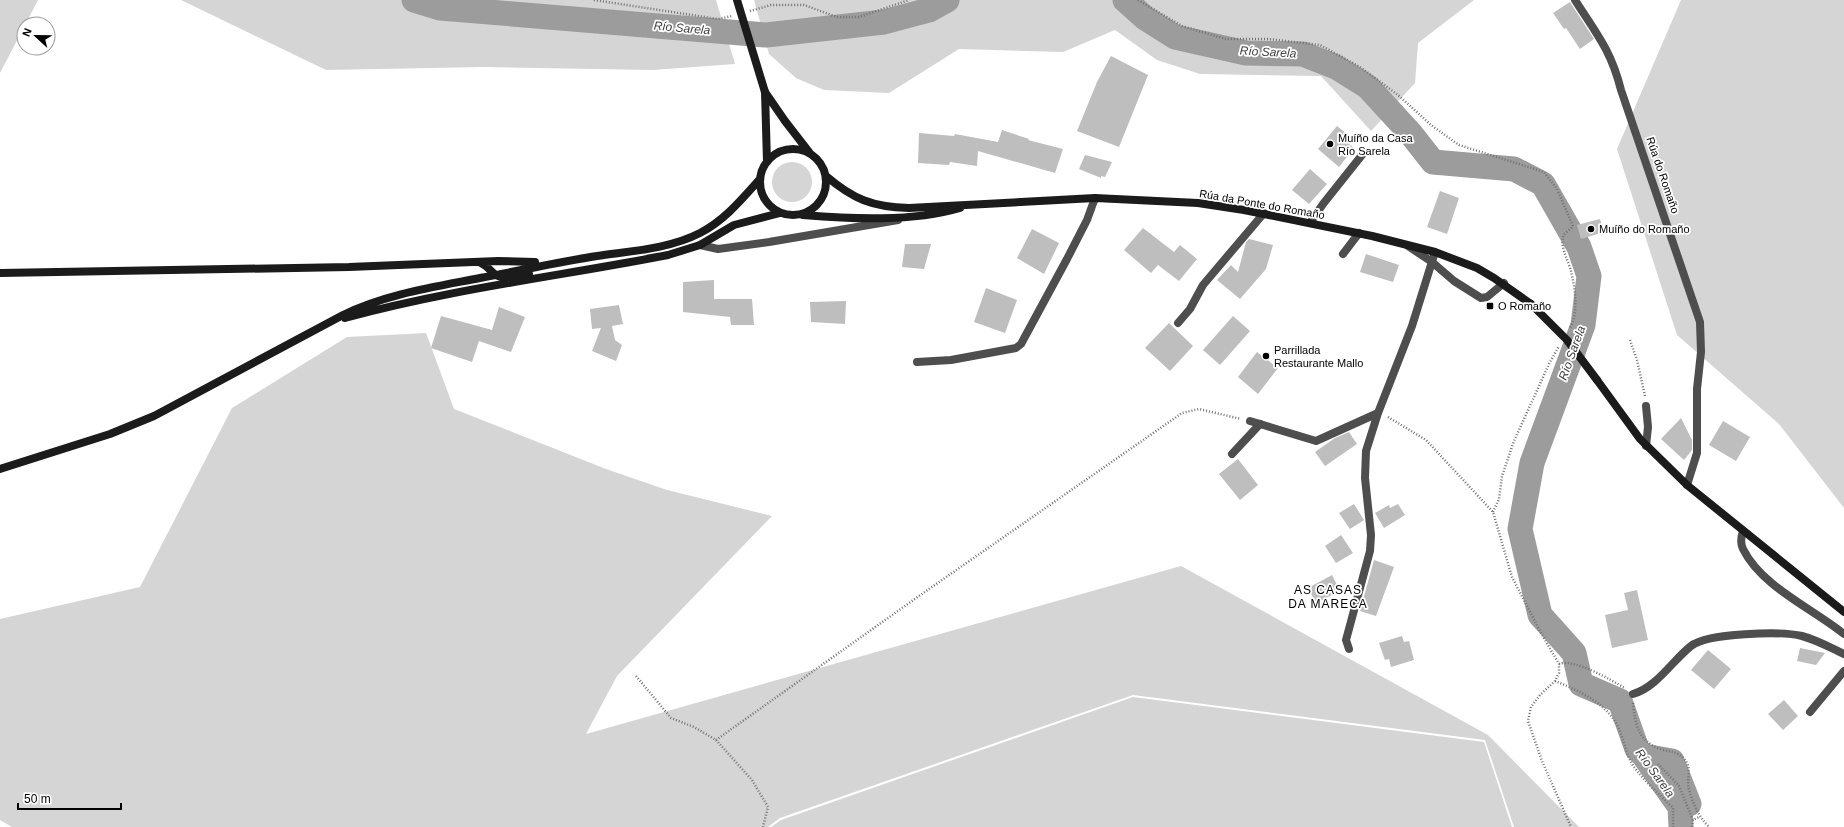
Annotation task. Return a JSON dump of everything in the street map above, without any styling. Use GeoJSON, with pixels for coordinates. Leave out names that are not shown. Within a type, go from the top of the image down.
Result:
{"type":"FeatureCollection","features":[{"type":"Feature","properties":{"kind":"main road"},"geometry":{"type":"LineString","coordinates":[[0,469],[110,434],[154,416],[333,322],[358,307],[398,295],[495,274],[667,245],[699,234],[722,218],[760,179],[767,162],[765,92],[737,0]]}},
{"type":"Feature","properties":{"kind":"main road"},"geometry":{"type":"LineString","coordinates":[[765,92],[810,153]]}},
{"type":"Feature","properties":{"kind":"main road"},"geometry":{"type":"LineString","coordinates":[[760,179],[762,193],[766,201],[772,208],[780,213],[791,216],[802,214],[813,209],[821,202],[826,191],[826,176],[824,169],[818,159],[810,153],[800,149],[789,149],[779,152],[767,162]]}},
{"type":"Feature","properties":{"kind":"main road"},"geometry":{"type":"LineString","coordinates":[[826,176],[850,194],[868,203],[879,206],[909,208],[973,205]]}},
{"type":"Feature","properties":{"kind":"main road","name":"Rúa da Ponte do Romaño"},"geometry":{"type":"LineString","coordinates":[[973,205],[1015,201],[1095,198],[1198,203],[1264,214],[1359,233],[1435,252],[1477,268],[1504,284],[1531,304],[1567,340],[1646,446]]}},
{"type":"Feature","properties":{"kind":"main road"},"geometry":{"type":"LineString","coordinates":[[802,214],[843,217],[909,217],[956,210],[973,205]]}},
{"type":"Feature","properties":{"kind":"main road"},"geometry":{"type":"LineString","coordinates":[[333,322],[394,305],[588,268],[668,255],[700,245],[734,225],[780,213]]}},
{"type":"Feature","properties":{"kind":"main road"},"geometry":{"type":"LineString","coordinates":[[0,273],[480,263],[498,261],[562,262]]}},
{"type":"Feature","properties":{"kind":"main road"},"geometry":{"type":"LineString","coordinates":[[480,263],[488,266],[495,274],[506,277],[556,270],[588,268]]}},
{"type":"Feature","properties":{"kind":"main road"},"geometry":{"type":"LineString","coordinates":[[1646,446],[1687,485],[1844,612]]}},
{"type":"Feature","properties":{"kind":"street","name":"Rúa do Romaño"},"geometry":{"type":"LineString","coordinates":[[1575,0],[1600,37],[1615,67],[1621,90],[1700,322],[1701,352],[1697,389],[1697,453],[1687,485]]}},
{"type":"Feature","properties":{"kind":"street"},"geometry":{"type":"LineString","coordinates":[[1310,223],[1323,204],[1362,155]]}},
{"type":"Feature","properties":{"kind":"street"},"geometry":{"type":"LineString","coordinates":[[917,362],[951,360],[1016,348],[1021,344],[1074,246],[1095,198]]}},
{"type":"Feature","properties":{"kind":"street"},"geometry":{"type":"LineString","coordinates":[[1178,323],[1190,309],[1203,285],[1264,214]]}},
{"type":"Feature","properties":{"kind":"street"},"geometry":{"type":"LineString","coordinates":[[843,217],[868,226]]}},
{"type":"Feature","properties":{"kind":"street"},"geometry":{"type":"LineString","coordinates":[[700,245],[718,249],[868,226],[909,217]]}},
{"type":"Feature","properties":{"kind":"street"},"geometry":{"type":"LineString","coordinates":[[1343,254],[1359,233]]}},
{"type":"Feature","properties":{"kind":"street"},"geometry":{"type":"LineString","coordinates":[[1403,244],[1432,262],[1454,281],[1481,298],[1487,297],[1504,284]]}},
{"type":"Feature","properties":{"kind":"street"},"geometry":{"type":"LineString","coordinates":[[1348,649],[1346,640],[1370,551],[1371,535],[1365,466],[1366,451],[1378,413],[1412,326],[1435,252]]}},
{"type":"Feature","properties":{"kind":"street"},"geometry":{"type":"LineString","coordinates":[[1646,406],[1648,427],[1646,446]]}},
{"type":"Feature","properties":{"kind":"street"},"geometry":{"type":"LineString","coordinates":[[1250,421],[1316,441],[1378,413]]}},
{"type":"Feature","properties":{"kind":"street"},"geometry":{"type":"LineString","coordinates":[[1232,454],[1260,424]]}},
{"type":"Feature","properties":{"kind":"street"},"geometry":{"type":"LineString","coordinates":[[1742,531],[1742,548],[1756,567],[1783,592],[1844,634]]}},
{"type":"Feature","properties":{"kind":"street"},"geometry":{"type":"LineString","coordinates":[[1633,694],[1648,687],[1684,652],[1700,641],[1744,635],[1802,636],[1844,654]]}},
{"type":"Feature","properties":{"kind":"street"},"geometry":{"type":"LineString","coordinates":[[1810,712],[1844,671]]}},
{"type":"Feature","properties":{"kind":"path"},"geometry":{"type":"LineString","coordinates":[[1138,0],[1182,26],[1226,39],[1268,39],[1320,45],[1360,67],[1398,95],[1430,125],[1459,145],[1544,172],[1557,189],[1573,226],[1564,234],[1563,243],[1571,271],[1576,305],[1573,322],[1566,334]]}},
{"type":"Feature","properties":{"kind":"path"},"geometry":{"type":"LineString","coordinates":[[1493,512],[1499,499],[1502,476],[1514,441],[1549,364],[1563,340]]}},
{"type":"Feature","properties":{"kind":"path"},"geometry":{"type":"LineString","coordinates":[[1630,340],[1643,382],[1646,406]]}},
{"type":"Feature","properties":{"kind":"path"},"geometry":{"type":"LineString","coordinates":[[716,740],[1182,412],[1199,409],[1250,421]]}},
{"type":"Feature","properties":{"kind":"path"},"geometry":{"type":"LineString","coordinates":[[1378,413],[1389,417],[1426,440],[1493,512],[1512,577],[1559,664],[1559,673],[1555,681],[1540,695],[1531,708],[1528,721],[1542,761],[1571,827]]}},
{"type":"Feature","properties":{"kind":"path"},"geometry":{"type":"LineString","coordinates":[[1559,664],[1563,662],[1586,668],[1633,694],[1635,722],[1646,742],[1660,749],[1672,751],[1684,758],[1690,772],[1688,789],[1696,819],[1692,827]]}},
{"type":"Feature","properties":{"kind":"path"},"geometry":{"type":"LineString","coordinates":[[636,676],[671,718],[694,727],[716,740],[752,780],[768,807],[763,827]]}},
{"type":"Feature","properties":{"kind":"path"},"geometry":{"type":"LineString","coordinates":[[1555,681],[1576,689],[1608,712],[1617,725],[1627,754],[1634,767],[1672,808],[1673,827]]}},
{"type":"Feature","properties":{"kind":"path"},"geometry":{"type":"LineString","coordinates":[[1658,764],[1679,786],[1696,819],[1709,827]]}},
{"type":"Feature","properties":{"kind":"shaded area"},"geometry":{"type":"Polygon","coordinates":[[[0,0],[38,0],[30,16],[16,16],[16,42],[0,73],[0,0]]]}},
{"type":"Feature","properties":{"kind":"shaded area"},"geometry":{"type":"Polygon","coordinates":[[[181,0],[716,0],[735,64],[653,70],[483,67],[326,70],[181,0]]]}},
{"type":"Feature","properties":{"kind":"shaded area"},"geometry":{"type":"Polygon","coordinates":[[[754,0],[1474,0],[1418,43],[1415,83],[1371,131],[1321,76],[1200,74],[1157,60],[1115,30],[1063,52],[959,49],[889,93],[824,90],[796,78],[769,54],[754,0]]]}},
{"type":"Feature","properties":{"kind":"shaded area"},"geometry":{"type":"Polygon","coordinates":[[[1681,0],[1844,0],[1844,508],[1779,424],[1677,335],[1617,149],[1681,0]]]}},
{"type":"Feature","properties":{"kind":"shaded area"},"geometry":{"type":"Polygon","coordinates":[[[788,162],[796,162],[803,165],[809,171],[812,182],[809,193],[803,199],[796,202],[788,202],[781,199],[775,193],[772,186],[772,178],[775,171],[781,165],[788,162]]]}},
{"type":"Feature","properties":{"kind":"shaded area"},"geometry":{"type":"Polygon","coordinates":[[[426,333],[454,409],[606,469],[667,490],[772,516],[617,676],[586,734],[1181,566],[1488,735],[1579,827],[1514,827],[1485,740],[1133,695],[780,818],[768,827],[12,827],[0,820],[0,619],[140,587],[232,408],[347,337],[426,333]]]}},
{"type":"Feature","properties":{"kind":"shaded area"},"geometry":{"type":"Polygon","coordinates":[[[1133,697],[1484,742],[1512,827],[771,827],[781,820],[1133,697]]]}},
{"type":"Feature","properties":{"kind":"building"},"geometry":{"type":"Polygon","coordinates":[[[1570,2],[1594,39],[1580,49],[1566,28],[1564,29],[1553,13],[1570,2]]]}},
{"type":"Feature","properties":{"kind":"building"},"geometry":{"type":"Polygon","coordinates":[[[1111,56],[1148,75],[1119,147],[1077,131],[1097,82],[1111,56]]]}},
{"type":"Feature","properties":{"kind":"building"},"geometry":{"type":"Polygon","coordinates":[[[1337,126],[1347,134],[1343,139],[1354,148],[1339,167],[1318,149],[1337,126]]]}},
{"type":"Feature","properties":{"kind":"building"},"geometry":{"type":"Polygon","coordinates":[[[1002,130],[1029,139],[1028,140],[1063,149],[1055,173],[978,151],[977,166],[950,162],[949,165],[918,163],[919,133],[954,136],[955,134],[998,142],[1002,130]]]}},
{"type":"Feature","properties":{"kind":"building"},"geometry":{"type":"Polygon","coordinates":[[[1085,155],[1112,162],[1105,177],[1101,176],[1101,178],[1079,169],[1085,155]]]}},
{"type":"Feature","properties":{"kind":"building"},"geometry":{"type":"Polygon","coordinates":[[[1310,169],[1327,184],[1309,204],[1292,190],[1310,169]]]}},
{"type":"Feature","properties":{"kind":"building"},"geometry":{"type":"Polygon","coordinates":[[[1440,191],[1459,198],[1447,234],[1427,227],[1440,191]]]}},
{"type":"Feature","properties":{"kind":"building","name":"Muíño do Romaño"},"geometry":{"type":"Polygon","coordinates":[[[1600,219],[1604,232],[1581,239],[1577,225],[1600,219]]]}},
{"type":"Feature","properties":{"kind":"building"},"geometry":{"type":"Polygon","coordinates":[[[1143,228],[1174,252],[1180,245],[1197,259],[1179,281],[1158,265],[1151,273],[1124,250],[1143,228]]]}},
{"type":"Feature","properties":{"kind":"building"},"geometry":{"type":"Polygon","coordinates":[[[1032,229],[1059,243],[1044,274],[1017,258],[1032,229]]]}},
{"type":"Feature","properties":{"kind":"building"},"geometry":{"type":"Polygon","coordinates":[[[1249,239],[1273,245],[1266,269],[1240,299],[1217,280],[1231,265],[1238,272],[1246,242],[1249,239]]]}},
{"type":"Feature","properties":{"kind":"building"},"geometry":{"type":"Polygon","coordinates":[[[905,244],[931,244],[924,269],[902,267],[905,244]]]}},
{"type":"Feature","properties":{"kind":"building"},"geometry":{"type":"Polygon","coordinates":[[[1366,254],[1399,265],[1393,282],[1360,272],[1366,254]]]}},
{"type":"Feature","properties":{"kind":"building"},"geometry":{"type":"Polygon","coordinates":[[[714,280],[714,299],[752,299],[754,325],[731,325],[730,317],[683,312],[683,282],[714,280]]]}},
{"type":"Feature","properties":{"kind":"building"},"geometry":{"type":"Polygon","coordinates":[[[986,288],[1017,300],[1005,333],[974,322],[986,288]]]}},
{"type":"Feature","properties":{"kind":"building"},"geometry":{"type":"Polygon","coordinates":[[[846,301],[845,324],[811,322],[810,302],[846,301]]]}},
{"type":"Feature","properties":{"kind":"building"},"geometry":{"type":"Polygon","coordinates":[[[619,305],[623,324],[612,326],[615,340],[622,345],[616,361],[592,351],[601,328],[592,329],[590,309],[619,305]]]}},
{"type":"Feature","properties":{"kind":"building"},"geometry":{"type":"Polygon","coordinates":[[[499,307],[525,317],[511,352],[479,341],[472,362],[431,348],[441,316],[492,330],[499,307]]]}},
{"type":"Feature","properties":{"kind":"building"},"geometry":{"type":"Polygon","coordinates":[[[1233,316],[1250,331],[1220,365],[1203,350],[1233,316]]]}},
{"type":"Feature","properties":{"kind":"building"},"geometry":{"type":"Polygon","coordinates":[[[1169,323],[1193,346],[1170,371],[1145,348],[1169,323]]]}},
{"type":"Feature","properties":{"kind":"building"},"geometry":{"type":"Polygon","coordinates":[[[1257,352],[1278,368],[1258,394],[1238,377],[1257,352]]]}},
{"type":"Feature","properties":{"kind":"building"},"geometry":{"type":"Polygon","coordinates":[[[1681,418],[1692,440],[1692,450],[1684,460],[1661,439],[1681,418]]]}},
{"type":"Feature","properties":{"kind":"building"},"geometry":{"type":"Polygon","coordinates":[[[1723,421],[1750,437],[1736,461],[1709,445],[1723,421]]]}},
{"type":"Feature","properties":{"kind":"building"},"geometry":{"type":"Polygon","coordinates":[[[1349,432],[1357,444],[1325,466],[1315,452],[1335,438],[1349,432]]]}},
{"type":"Feature","properties":{"kind":"building"},"geometry":{"type":"Polygon","coordinates":[[[1238,459],[1258,485],[1240,500],[1219,474],[1238,459]]]}},
{"type":"Feature","properties":{"kind":"building"},"geometry":{"type":"Polygon","coordinates":[[[1354,504],[1364,520],[1350,529],[1339,513],[1354,504]]]}},
{"type":"Feature","properties":{"kind":"building"},"geometry":{"type":"Polygon","coordinates":[[[1398,504],[1405,515],[1384,528],[1375,513],[1389,505],[1390,508],[1398,504]]]}},
{"type":"Feature","properties":{"kind":"building"},"geometry":{"type":"Polygon","coordinates":[[[1341,535],[1353,553],[1336,563],[1325,546],[1341,535]]]}},
{"type":"Feature","properties":{"kind":"building"},"geometry":{"type":"Polygon","coordinates":[[[1374,560],[1394,567],[1376,616],[1360,611],[1374,560]]]}},
{"type":"Feature","properties":{"kind":"building"},"geometry":{"type":"Polygon","coordinates":[[[1332,575],[1340,591],[1316,603],[1308,588],[1332,575]]]}},
{"type":"Feature","properties":{"kind":"building"},"geometry":{"type":"Polygon","coordinates":[[[1637,590],[1648,640],[1612,648],[1605,615],[1628,610],[1624,593],[1637,590]]]}},
{"type":"Feature","properties":{"kind":"building"},"geometry":{"type":"Polygon","coordinates":[[[1402,636],[1404,642],[1409,641],[1414,660],[1391,667],[1389,659],[1385,660],[1379,643],[1402,636]]]}},
{"type":"Feature","properties":{"kind":"building"},"geometry":{"type":"Polygon","coordinates":[[[1800,648],[1825,653],[1816,665],[1797,661],[1800,648]]]}},
{"type":"Feature","properties":{"kind":"building"},"geometry":{"type":"Polygon","coordinates":[[[1708,650],[1731,669],[1714,689],[1691,670],[1708,650]]]}},
{"type":"Feature","properties":{"kind":"building"},"geometry":{"type":"Polygon","coordinates":[[[1784,700],[1798,716],[1783,730],[1768,714],[1784,700]]]}},
{"type":"Feature","properties":{"kind":"waterway","name":"Río Sarela"},"geometry":{"type":"LineString","coordinates":[[414,0],[440,8],[766,35],[884,22],[929,10],[947,0]]}},
{"type":"Feature","properties":{"kind":"waterway","name":"Río Sarela"},"geometry":{"type":"LineString","coordinates":[[1125,0],[1145,18],[1175,37],[1246,53],[1303,54],[1336,67],[1368,87],[1411,134],[1433,162],[1514,169],[1543,184],[1579,247],[1589,276],[1583,325],[1532,463],[1520,529],[1540,615],[1574,653],[1581,684],[1620,701],[1637,749],[1644,756],[1680,807],[1681,827]]}},
{"type":"Feature","properties":{"kind":"waterway"},"geometry":{"type":"LineString","coordinates":[[1644,756],[1672,761],[1689,804]]}},
{"type":"Feature","properties":{"kind":"place","name":"Muíño da Casa Río Sarela"},"geometry":{"type":"Point","coordinates":[1330,144]}},
{"type":"Feature","properties":{"kind":"place","name":"Muíño do Romaño"},"geometry":{"type":"Point","coordinates":[1591,229]}},
{"type":"Feature","properties":{"kind":"place","name":"O Romaño"},"geometry":{"type":"Point","coordinates":[1490,306]}},
{"type":"Feature","properties":{"kind":"place","name":"Parrillada Restaurante Mallo"},"geometry":{"type":"Point","coordinates":[1266,356]}},
{"type":"Feature","properties":{"kind":"district","name":"AS CASAS DA MARECA"},"geometry":{"type":"Point","coordinates":[1328,597]}}]}
